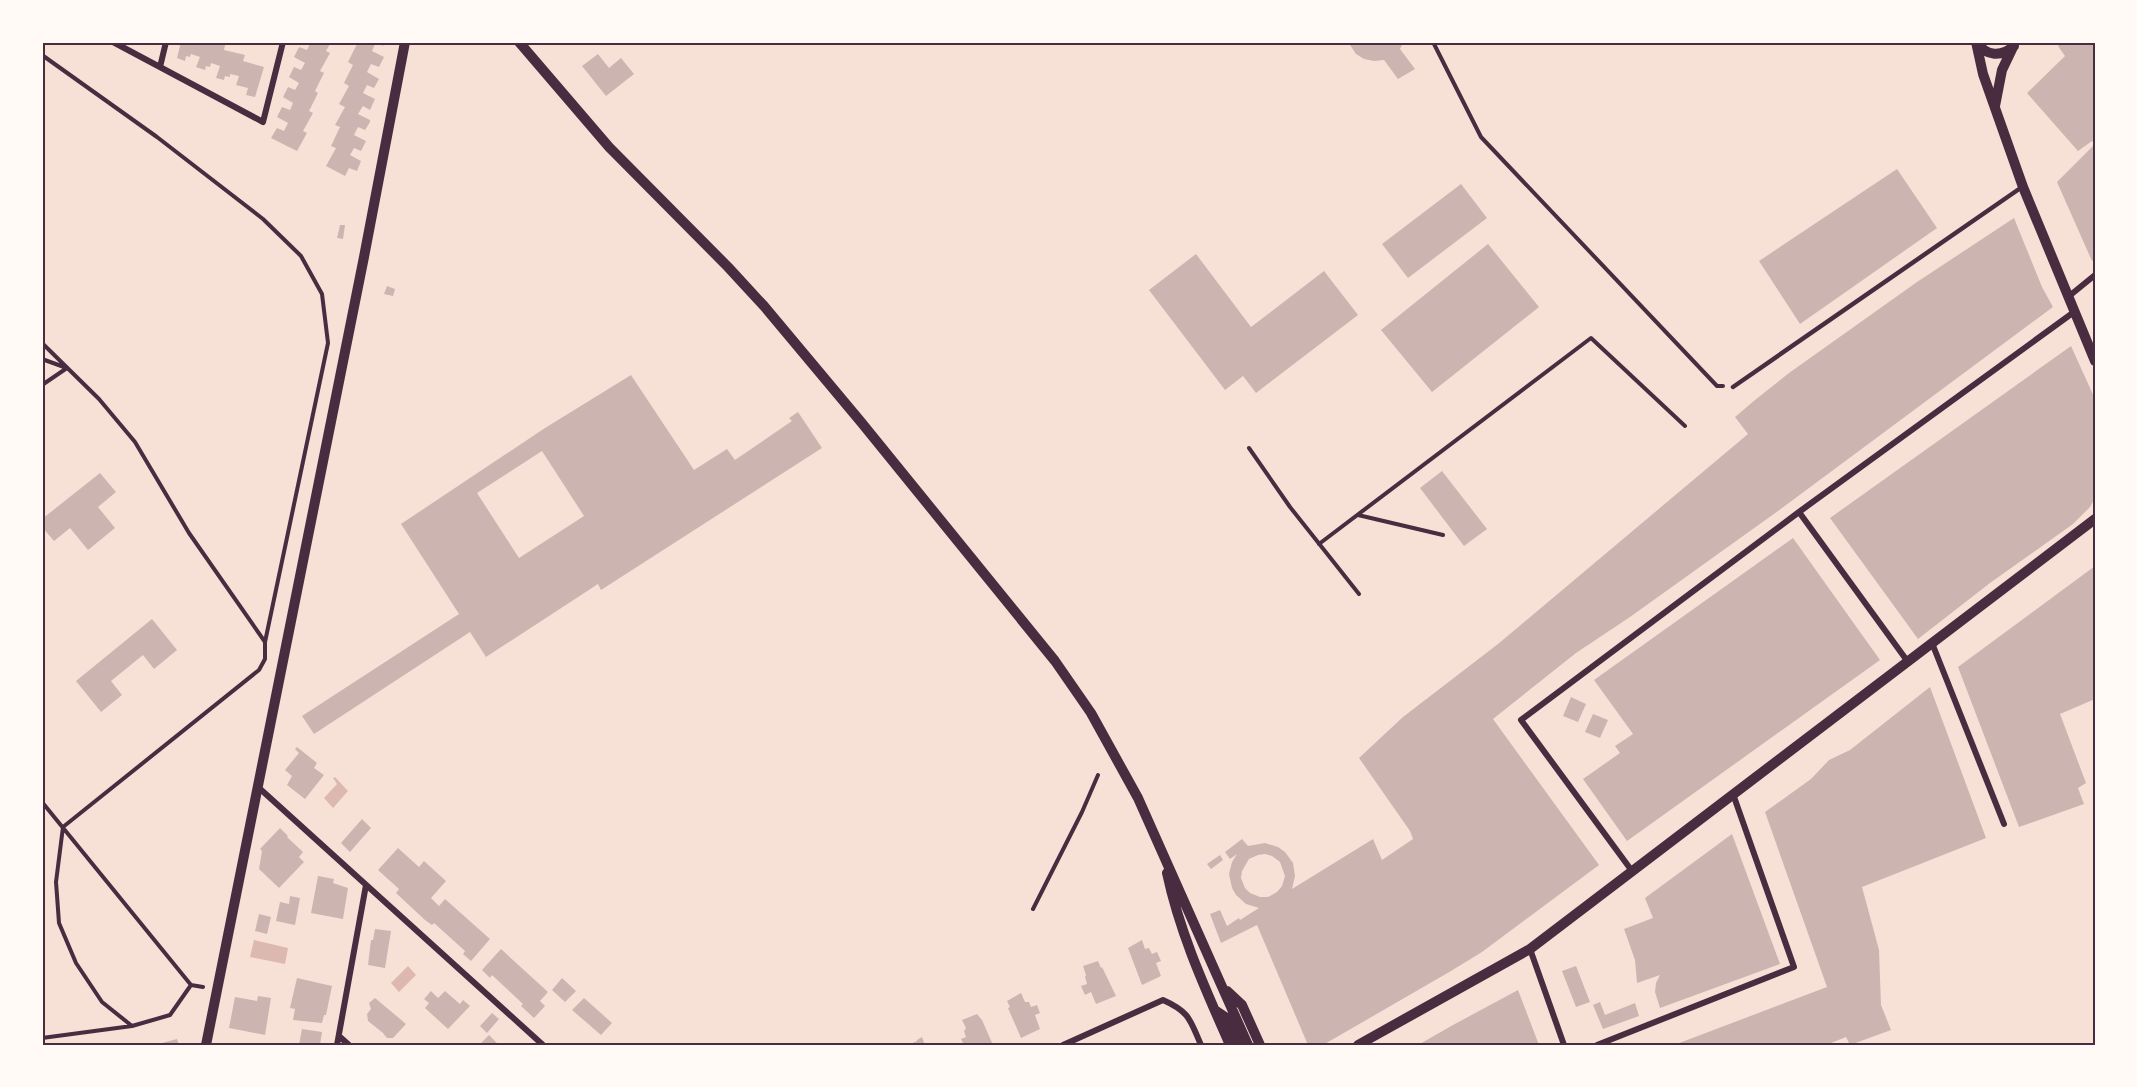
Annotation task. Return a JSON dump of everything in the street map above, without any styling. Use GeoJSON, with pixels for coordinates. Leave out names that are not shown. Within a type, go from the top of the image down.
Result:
{"type":"FeatureCollection","features":[{"type":"Feature","properties":{"kind":"street"},"geometry":{"type":"LineString","coordinates":[[113,42],[263,122],[283,42]]}},
{"type":"Feature","properties":{"kind":"street"},"geometry":{"type":"LineString","coordinates":[[160,67],[166,42]]}},
{"type":"Feature","properties":{"kind":"street"},"geometry":{"type":"LineString","coordinates":[[206,1045],[405,42]]}},
{"type":"Feature","properties":{"kind":"street"},"geometry":{"type":"LineString","coordinates":[[519,42],[609,147],[764,306],[1019,615],[1091,713],[1138,798],[1248,1045]]}},
{"type":"Feature","properties":{"kind":"street"},"geometry":{"type":"LineString","coordinates":[[1976,42],[1984,51],[1993,54],[2008,51],[2016,43]]}},
{"type":"Feature","properties":{"kind":"street"},"geometry":{"type":"LineString","coordinates":[[1976,42],[1983,74],[2023,187],[2095,361]]}},
{"type":"Feature","properties":{"kind":"street"},"geometry":{"type":"LineString","coordinates":[[1995,106],[2002,70],[2016,43]]}},
{"type":"Feature","properties":{"kind":"street"},"geometry":{"type":"LineString","coordinates":[[2068,297],[2095,275]]}},
{"type":"Feature","properties":{"kind":"street"},"geometry":{"type":"LineString","coordinates":[[1632,872],[1521,720],[2074,312]]}},
{"type":"Feature","properties":{"kind":"street"},"geometry":{"type":"LineString","coordinates":[[1799,513],[1908,662]]}},
{"type":"Feature","properties":{"kind":"street"},"geometry":{"type":"LineString","coordinates":[[1358,1045],[1530,949],[2095,519]]}},
{"type":"Feature","properties":{"kind":"street"},"geometry":{"type":"LineString","coordinates":[[1932,643],[2004,824]]}},
{"type":"Feature","properties":{"kind":"street"},"geometry":{"type":"LineString","coordinates":[[258,787],[543,1045]]}},
{"type":"Feature","properties":{"kind":"street"},"geometry":{"type":"LineString","coordinates":[[1597,1045],[1794,967],[1733,794]]}},
{"type":"Feature","properties":{"kind":"street"},"geometry":{"type":"LineString","coordinates":[[1165,861],[1174,908],[1183,935],[1230,1045]]}},
{"type":"Feature","properties":{"kind":"street"},"geometry":{"type":"LineString","coordinates":[[337,1045],[366,885]]}},
{"type":"Feature","properties":{"kind":"street"},"geometry":{"type":"LineString","coordinates":[[1530,949],[1564,1045]]}},
{"type":"Feature","properties":{"kind":"street"},"geometry":{"type":"LineString","coordinates":[[1224,989],[1242,1005],[1260,1045]]}},
{"type":"Feature","properties":{"kind":"street"},"geometry":{"type":"LineString","coordinates":[[1063,1045],[1163,1000],[1180,1008],[1188,1017],[1201,1045]]}},
{"type":"Feature","properties":{"kind":"street"},"geometry":{"type":"LineString","coordinates":[[1215,1011],[1227,1018],[1239,1045]]}},
{"type":"Feature","properties":{"kind":"street"},"geometry":{"type":"LineString","coordinates":[[339,1036],[349,1045]]}},
{"type":"Feature","properties":{"kind":"lane"},"geometry":{"type":"LineString","coordinates":[[1733,387],[2023,187]]}},
{"type":"Feature","properties":{"kind":"path"},"geometry":{"type":"LineString","coordinates":[[1433,42],[1481,137],[1717,386],[1733,387]]}},
{"type":"Feature","properties":{"kind":"path"},"geometry":{"type":"LineString","coordinates":[[42,55],[157,137],[263,219],[301,256],[322,294],[328,343],[265,642],[265,659],[259,670],[63,827],[56,882],[59,923],[76,963],[102,1002],[132,1026]]}},
{"type":"Feature","properties":{"kind":"path"},"geometry":{"type":"LineString","coordinates":[[1319,544],[1591,338],[1685,426]]}},
{"type":"Feature","properties":{"kind":"path"},"geometry":{"type":"LineString","coordinates":[[42,343],[99,399],[135,442],[189,532],[265,642]]}},
{"type":"Feature","properties":{"kind":"path"},"geometry":{"type":"LineString","coordinates":[[42,359],[67,368]]}},
{"type":"Feature","properties":{"kind":"path"},"geometry":{"type":"LineString","coordinates":[[42,385],[67,368]]}},
{"type":"Feature","properties":{"kind":"path"},"geometry":{"type":"LineString","coordinates":[[1249,448],[1319,544],[1359,594]]}},
{"type":"Feature","properties":{"kind":"path"},"geometry":{"type":"LineString","coordinates":[[1358,515],[1443,535]]}},
{"type":"Feature","properties":{"kind":"path"},"geometry":{"type":"LineString","coordinates":[[1033,909],[1098,775]]}},
{"type":"Feature","properties":{"kind":"path"},"geometry":{"type":"LineString","coordinates":[[42,802],[191,985],[218,989]]}},
{"type":"Feature","properties":{"kind":"path"},"geometry":{"type":"LineString","coordinates":[[42,1038],[132,1026],[170,1015],[191,985]]}},
{"type":"Feature","properties":{"kind":"shaded area"},"geometry":{"type":"Polygon","coordinates":[[[335,777],[348,791],[333,808],[324,798],[337,784],[333,778],[335,777]]]}},
{"type":"Feature","properties":{"kind":"shaded area"},"geometry":{"type":"Polygon","coordinates":[[[254,940],[288,948],[285,964],[250,957],[254,940]]]}},
{"type":"Feature","properties":{"kind":"shaded area"},"geometry":{"type":"Polygon","coordinates":[[[408,966],[416,975],[399,992],[391,983],[408,966]]]}},
{"type":"Feature","properties":{"kind":"building"},"geometry":{"type":"Polygon","coordinates":[[[181,42],[213,42],[225,45],[224,50],[245,55],[243,61],[264,67],[255,97],[246,95],[248,88],[236,85],[239,76],[230,74],[230,77],[225,76],[224,80],[216,78],[220,66],[211,63],[210,67],[206,66],[205,70],[196,67],[200,57],[191,54],[190,57],[186,56],[185,61],[177,58],[181,42]]]}},
{"type":"Feature","properties":{"kind":"building"},"geometry":{"type":"Polygon","coordinates":[[[311,42],[331,42],[326,51],[330,53],[320,71],[324,73],[309,111],[313,113],[303,131],[307,133],[297,151],[271,138],[277,128],[284,131],[288,123],[277,117],[282,107],[290,110],[293,103],[283,97],[288,87],[295,90],[299,83],[289,77],[294,67],[301,70],[305,63],[294,57],[299,47],[307,50],[311,42]]]}},
{"type":"Feature","properties":{"kind":"building"},"geometry":{"type":"Polygon","coordinates":[[[358,42],[376,42],[372,51],[384,57],[379,67],[371,64],[367,72],[379,79],[374,88],[367,85],[363,93],[375,99],[370,110],[363,106],[358,114],[370,122],[365,130],[358,127],[354,135],[366,141],[361,151],[354,148],[350,155],[361,161],[357,171],[349,168],[345,176],[326,166],[336,148],[331,146],[340,127],[335,125],[345,107],[339,104],[349,86],[344,83],[353,65],[348,62],[358,42]]]}},
{"type":"Feature","properties":{"kind":"building"},"geometry":{"type":"Polygon","coordinates":[[[1348,42],[1403,42],[1400,49],[1415,69],[1398,79],[1384,60],[1364,59],[1356,54],[1348,42]]]}},
{"type":"Feature","properties":{"kind":"building"},"geometry":{"type":"Polygon","coordinates":[[[2062,42],[2095,42],[2095,144],[2092,141],[2078,151],[2027,93],[2065,56],[2058,46],[2062,42]]]}},
{"type":"Feature","properties":{"kind":"building"},"geometry":{"type":"Polygon","coordinates":[[[598,54],[609,68],[621,58],[634,74],[606,96],[582,66],[598,54]]]}},
{"type":"Feature","properties":{"kind":"building"},"geometry":{"type":"Polygon","coordinates":[[[2095,144],[2095,259],[2092,261],[2057,182],[2095,144]]]}},
{"type":"Feature","properties":{"kind":"building"},"geometry":{"type":"Polygon","coordinates":[[[1897,169],[1937,228],[1800,324],[1759,261],[1897,169]]]}},
{"type":"Feature","properties":{"kind":"building"},"geometry":{"type":"Polygon","coordinates":[[[1461,184],[1487,218],[1408,278],[1382,244],[1461,184]]]}},
{"type":"Feature","properties":{"kind":"building"},"geometry":{"type":"Polygon","coordinates":[[[2014,218],[2042,287],[2053,307],[1778,511],[1576,653],[1493,719],[1599,865],[1482,952],[1323,1045],[1308,1045],[1257,925],[1221,943],[1210,914],[1220,910],[1227,926],[1259,908],[1246,904],[1236,895],[1229,874],[1237,854],[1230,859],[1225,852],[1242,839],[1248,846],[1265,843],[1278,847],[1293,863],[1295,876],[1292,889],[1373,839],[1382,860],[1413,839],[1410,831],[1359,758],[1403,717],[1498,644],[1748,434],[1735,417],[1789,373],[1917,282],[2014,218]],[[1265,854],[1249,859],[1241,878],[1250,893],[1268,897],[1282,886],[1285,876],[1280,862],[1265,854]]]}},
{"type":"Feature","properties":{"kind":"building"},"geometry":{"type":"Polygon","coordinates":[[[340,225],[345,225],[343,239],[337,238],[340,225]]]}},
{"type":"Feature","properties":{"kind":"building"},"geometry":{"type":"Polygon","coordinates":[[[1488,244],[1539,307],[1432,392],[1381,330],[1488,244]]]}},
{"type":"Feature","properties":{"kind":"building"},"geometry":{"type":"Polygon","coordinates":[[[1196,254],[1251,327],[1324,271],[1358,315],[1256,393],[1243,376],[1225,390],[1149,290],[1196,254]]]}},
{"type":"Feature","properties":{"kind":"building"},"geometry":{"type":"Polygon","coordinates":[[[387,286],[395,289],[393,296],[384,294],[387,286]]]}},
{"type":"Feature","properties":{"kind":"building"},"geometry":{"type":"Polygon","coordinates":[[[2071,346],[2095,399],[2095,498],[2090,507],[2073,524],[1990,583],[1918,639],[1830,518],[2071,346]]]}},
{"type":"Feature","properties":{"kind":"building"},"geometry":{"type":"Polygon","coordinates":[[[631,375],[694,470],[727,449],[735,460],[792,421],[789,418],[798,412],[822,448],[601,590],[598,584],[486,657],[470,632],[314,734],[302,716],[459,614],[401,524],[545,428],[631,375]],[[542,451],[477,493],[519,558],[584,516],[542,451]]]}},
{"type":"Feature","properties":{"kind":"building"},"geometry":{"type":"Polygon","coordinates":[[[1442,471],[1487,529],[1464,546],[1420,488],[1442,471]]]}},
{"type":"Feature","properties":{"kind":"building"},"geometry":{"type":"Polygon","coordinates":[[[100,473],[116,492],[98,507],[115,528],[88,550],[70,528],[54,541],[42,527],[42,519],[100,473]]]}},
{"type":"Feature","properties":{"kind":"building"},"geometry":{"type":"Polygon","coordinates":[[[1793,538],[1880,660],[1627,841],[1583,779],[1620,753],[1615,746],[1633,734],[1594,680],[1793,538]]]}},
{"type":"Feature","properties":{"kind":"building"},"geometry":{"type":"Polygon","coordinates":[[[2095,566],[2095,699],[2060,714],[2086,783],[2078,788],[2084,804],[2019,827],[1958,667],[2095,566]]]}},
{"type":"Feature","properties":{"kind":"building"},"geometry":{"type":"Polygon","coordinates":[[[152,619],[177,650],[154,669],[143,655],[111,681],[122,695],[101,712],[76,681],[152,619]]]}},
{"type":"Feature","properties":{"kind":"building"},"geometry":{"type":"Polygon","coordinates":[[[1930,687],[1986,838],[1862,887],[1879,950],[1881,1005],[1891,1030],[1850,1045],[1846,1037],[1826,1045],[1674,1045],[1827,987],[1765,812],[1811,779],[1829,760],[1850,750],[1930,687]]]}},
{"type":"Feature","properties":{"kind":"building"},"geometry":{"type":"Polygon","coordinates":[[[1571,697],[1586,704],[1578,722],[1563,716],[1571,697]]]}},
{"type":"Feature","properties":{"kind":"building"},"geometry":{"type":"Polygon","coordinates":[[[1593,714],[1608,720],[1600,738],[1585,732],[1593,714]]]}},
{"type":"Feature","properties":{"kind":"building"},"geometry":{"type":"Polygon","coordinates":[[[297,747],[317,763],[314,768],[324,775],[305,799],[287,785],[292,776],[285,770],[299,753],[295,749],[297,747]]]}},
{"type":"Feature","properties":{"kind":"building"},"geometry":{"type":"Polygon","coordinates":[[[362,819],[371,828],[350,852],[341,843],[362,819]]]}},
{"type":"Feature","properties":{"kind":"building"},"geometry":{"type":"Polygon","coordinates":[[[280,828],[303,852],[299,857],[304,862],[279,888],[259,869],[262,851],[260,849],[280,828]]]}},
{"type":"Feature","properties":{"kind":"building"},"geometry":{"type":"Polygon","coordinates":[[[1732,834],[1780,964],[1660,1008],[1655,992],[1660,975],[1637,983],[1635,960],[1624,929],[1653,918],[1645,898],[1732,834]]]}},
{"type":"Feature","properties":{"kind":"building"},"geometry":{"type":"Polygon","coordinates":[[[398,848],[419,867],[424,861],[446,881],[431,898],[439,906],[445,899],[490,939],[471,961],[463,954],[465,951],[434,923],[432,925],[425,920],[396,893],[399,889],[378,870],[398,848]]]}},
{"type":"Feature","properties":{"kind":"building"},"geometry":{"type":"Polygon","coordinates":[[[1220,855],[1223,860],[1211,869],[1207,864],[1220,855]]]}},
{"type":"Feature","properties":{"kind":"building"},"geometry":{"type":"Polygon","coordinates":[[[318,876],[334,879],[333,883],[348,888],[343,919],[311,913],[318,876]]]}},
{"type":"Feature","properties":{"kind":"building"},"geometry":{"type":"Polygon","coordinates":[[[290,896],[300,898],[295,925],[276,921],[280,902],[289,904],[290,896]]]}},
{"type":"Feature","properties":{"kind":"building"},"geometry":{"type":"Polygon","coordinates":[[[259,914],[271,917],[267,934],[255,931],[259,914]]]}},
{"type":"Feature","properties":{"kind":"building"},"geometry":{"type":"Polygon","coordinates":[[[375,929],[391,931],[385,968],[368,965],[371,940],[373,940],[375,929]]]}},
{"type":"Feature","properties":{"kind":"building"},"geometry":{"type":"Polygon","coordinates":[[[1142,940],[1145,949],[1149,948],[1152,954],[1157,952],[1161,961],[1156,963],[1161,976],[1142,985],[1128,948],[1142,940]]]}},
{"type":"Feature","properties":{"kind":"building"},"geometry":{"type":"Polygon","coordinates":[[[501,949],[548,992],[540,1001],[545,1006],[534,1018],[521,1006],[523,1004],[492,975],[490,978],[482,970],[501,949]]]}},
{"type":"Feature","properties":{"kind":"building"},"geometry":{"type":"Polygon","coordinates":[[[1098,961],[1116,996],[1096,1004],[1091,992],[1085,995],[1081,986],[1087,984],[1083,966],[1098,961]]]}},
{"type":"Feature","properties":{"kind":"building"},"geometry":{"type":"Polygon","coordinates":[[[1576,966],[1590,1002],[1576,1007],[1562,971],[1576,966]]]}},
{"type":"Feature","properties":{"kind":"building"},"geometry":{"type":"Polygon","coordinates":[[[297,978],[332,986],[322,1023],[293,1020],[295,1009],[290,1008],[297,978]]]}},
{"type":"Feature","properties":{"kind":"building"},"geometry":{"type":"Polygon","coordinates":[[[562,978],[576,991],[565,1002],[552,990],[562,978]]]}},
{"type":"Feature","properties":{"kind":"building"},"geometry":{"type":"Polygon","coordinates":[[[1518,990],[1539,1045],[1418,1045],[1453,1025],[1518,990]]]}},
{"type":"Feature","properties":{"kind":"building"},"geometry":{"type":"Polygon","coordinates":[[[431,991],[438,998],[445,991],[460,1004],[463,1000],[470,1006],[448,1029],[425,1008],[429,1003],[424,999],[431,991]]]}},
{"type":"Feature","properties":{"kind":"building"},"geometry":{"type":"Polygon","coordinates":[[[1021,993],[1025,1002],[1029,1002],[1031,1007],[1037,1005],[1040,1013],[1035,1015],[1040,1029],[1021,1038],[1007,1001],[1021,993]]]}},
{"type":"Feature","properties":{"kind":"building"},"geometry":{"type":"Polygon","coordinates":[[[258,996],[271,998],[265,1035],[229,1028],[235,997],[257,1001],[258,996]]]}},
{"type":"Feature","properties":{"kind":"building"},"geometry":{"type":"Polygon","coordinates":[[[375,998],[406,1024],[393,1038],[387,1038],[368,1021],[367,1014],[371,1009],[369,1003],[375,998]]]}},
{"type":"Feature","properties":{"kind":"building"},"geometry":{"type":"Polygon","coordinates":[[[584,998],[612,1023],[601,1035],[572,1010],[584,998]]]}},
{"type":"Feature","properties":{"kind":"building"},"geometry":{"type":"Polygon","coordinates":[[[1600,1002],[1605,1015],[1635,1003],[1639,1016],[1603,1029],[1593,1005],[1600,1002]]]}},
{"type":"Feature","properties":{"kind":"building"},"geometry":{"type":"Polygon","coordinates":[[[492,1013],[499,1019],[487,1033],[480,1026],[492,1013]]]}},
{"type":"Feature","properties":{"kind":"building"},"geometry":{"type":"Polygon","coordinates":[[[977,1014],[993,1045],[964,1045],[961,1039],[966,1037],[964,1031],[966,1028],[962,1020],[977,1014]]]}},
{"type":"Feature","properties":{"kind":"building"},"geometry":{"type":"Polygon","coordinates":[[[302,1029],[322,1032],[320,1045],[299,1045],[302,1029]]]}},
{"type":"Feature","properties":{"kind":"building"},"geometry":{"type":"Polygon","coordinates":[[[489,1035],[499,1045],[479,1045],[489,1035]]]}},
{"type":"Feature","properties":{"kind":"building"},"geometry":{"type":"Polygon","coordinates":[[[922,1037],[925,1045],[908,1045],[917,1041],[922,1037]]]}},
{"type":"Feature","properties":{"kind":"building"},"geometry":{"type":"Polygon","coordinates":[[[177,1039],[179,1045],[158,1045],[158,1044],[177,1039]]]}}]}
